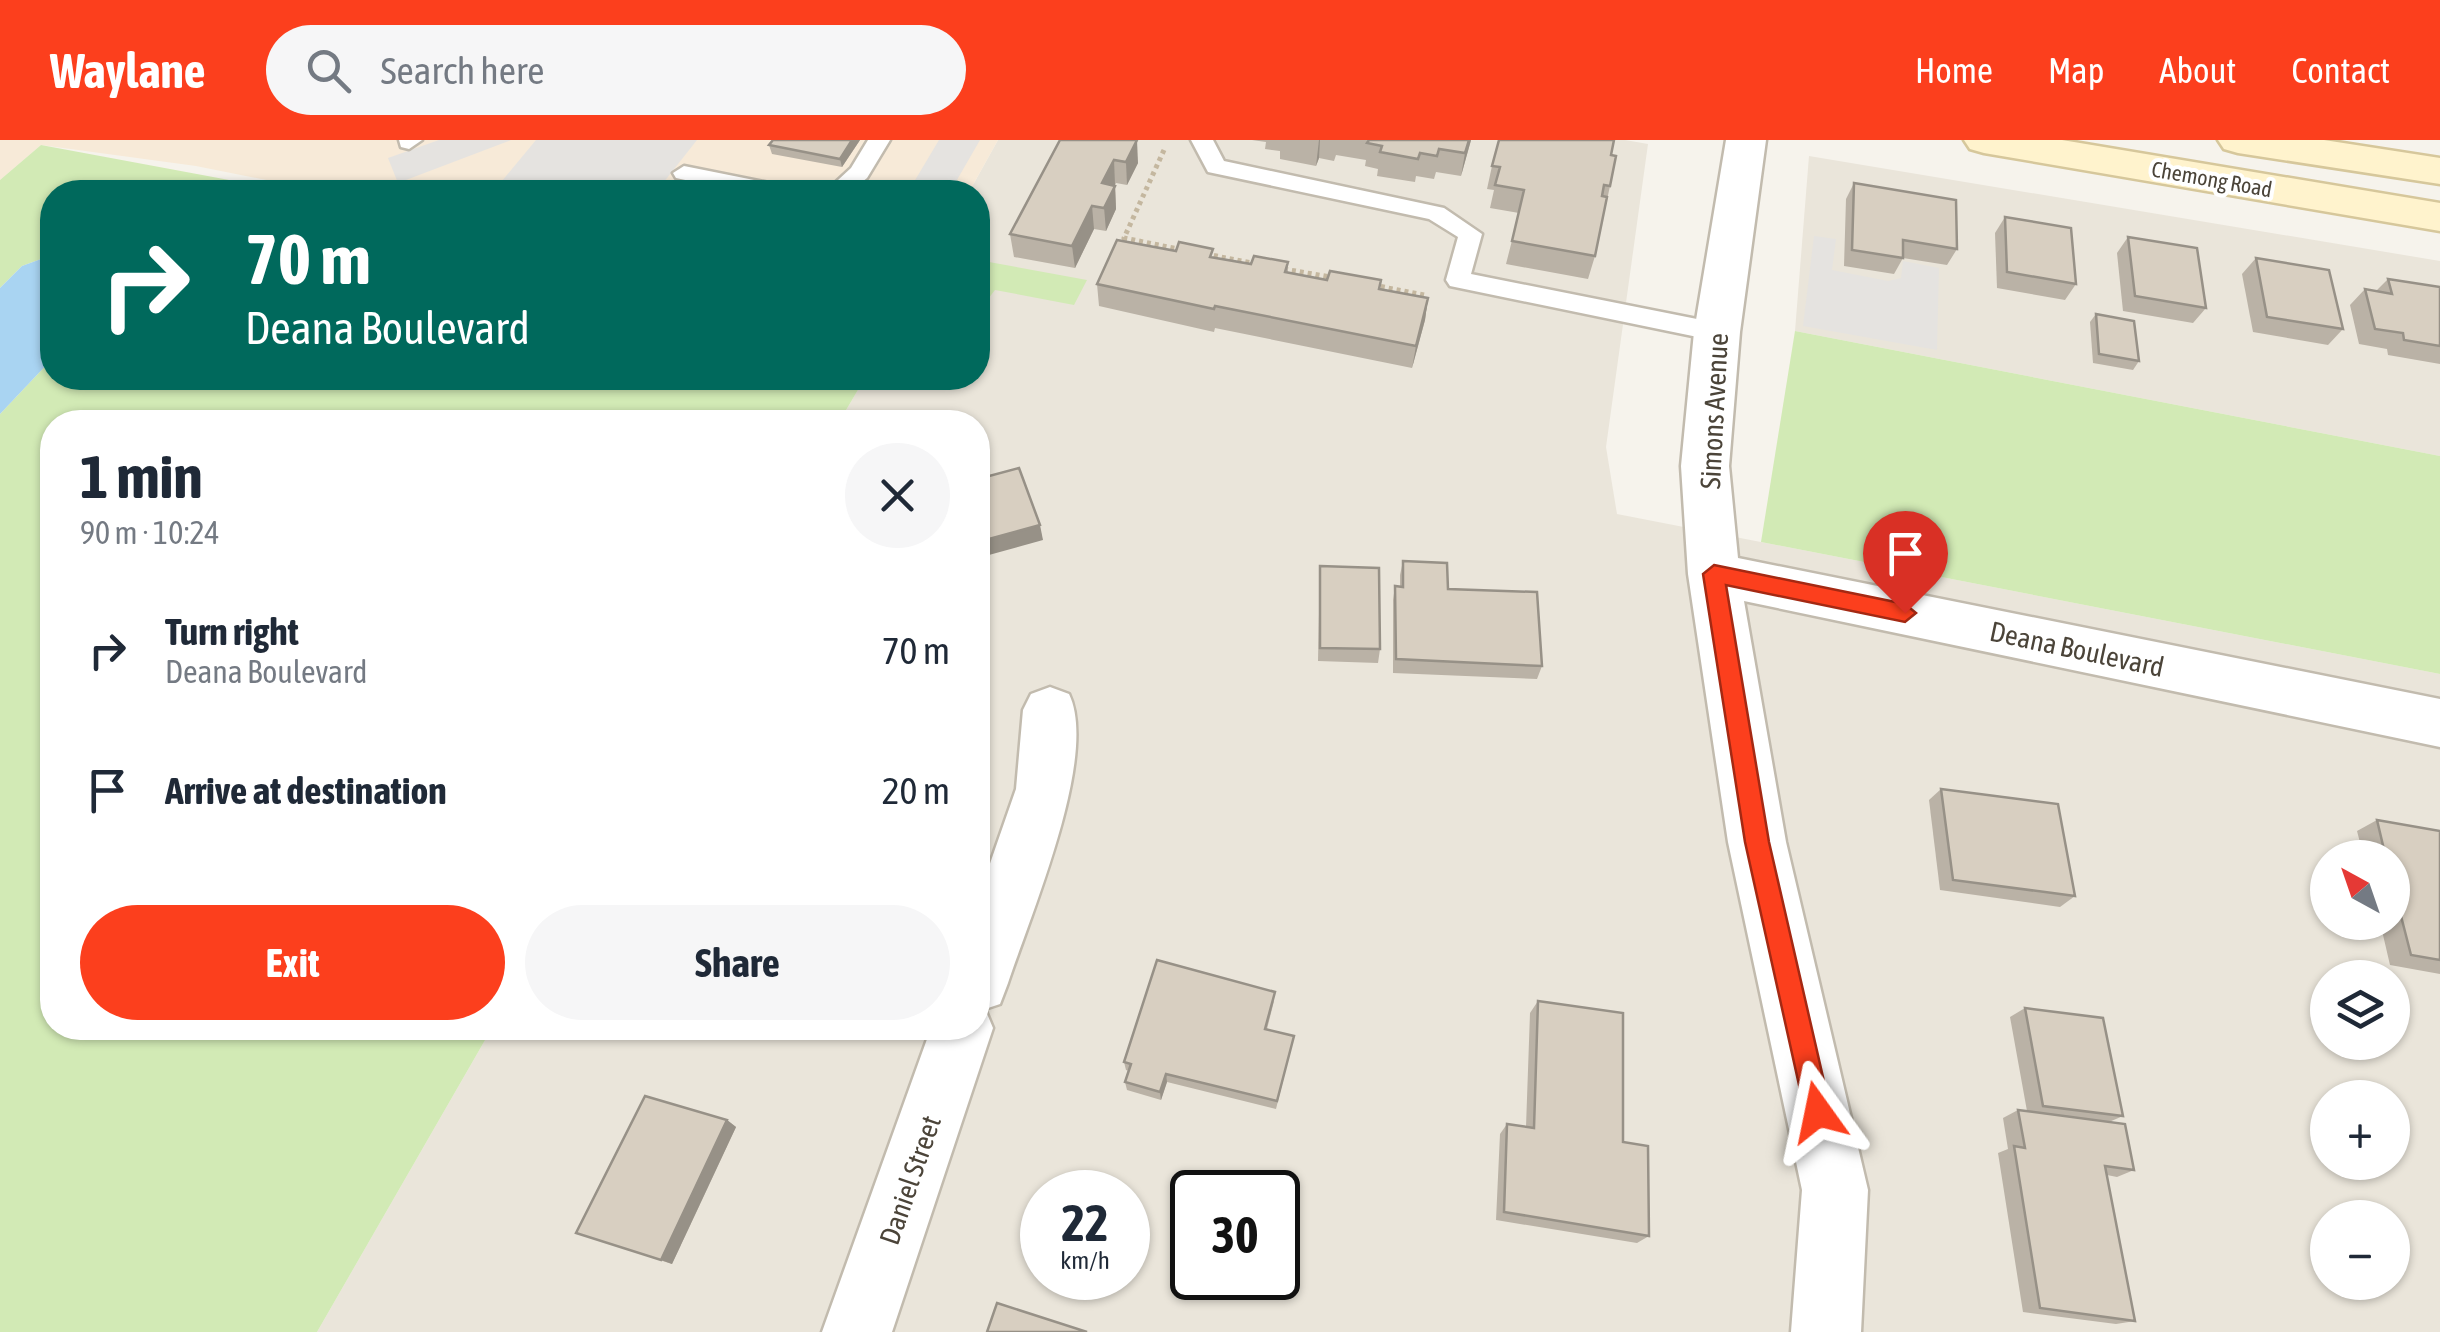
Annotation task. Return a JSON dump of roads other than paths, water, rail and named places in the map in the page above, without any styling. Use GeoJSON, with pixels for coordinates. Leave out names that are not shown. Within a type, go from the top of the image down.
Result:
{"type":"FeatureCollection","features":[{"type":"Feature","properties":{"kind":"main road","name":"Chemong Road"},"geometry":{"type":"LineString","coordinates":[[1984,140],[2440,217]]}},
{"type":"Feature","properties":{"kind":"main road","name":"Chemong Road"},"geometry":{"type":"LineString","coordinates":[[2238,140],[2440,171]]}},
{"type":"Feature","properties":{"kind":"street","name":"Simons Avenue"},"geometry":{"type":"LineString","coordinates":[[1746,140],[1717,332],[1705,466],[1714,574],[1757,842],[1835,1190],[1826,1332]]}},
{"type":"Feature","properties":{"kind":"street","name":"Deana Boulevard"},"geometry":{"type":"LineString","coordinates":[[1714,574],[2440,723]]}},
{"type":"Feature","properties":{"kind":"street"},"geometry":{"type":"LineString","coordinates":[[990,948],[1044,789],[1050,710]]}},
{"type":"Feature","properties":{"kind":"street","name":"Daniel Street"},"geometry":{"type":"LineString","coordinates":[[857,1332],[958,1040]]}},
{"type":"Feature","properties":{"kind":"lane"},"geometry":{"type":"LineString","coordinates":[[851,180],[860,173],[879,140]]}},
{"type":"Feature","properties":{"kind":"lane"},"geometry":{"type":"LineString","coordinates":[[1202,140],[1216,167],[1436,213],[1470,234],[1458,280],[1717,332]]}},
{"type":"Feature","properties":{"kind":"lane"},"geometry":{"type":"LineString","coordinates":[[684,173],[717,180]]}},
{"type":"Feature","properties":{"kind":"water"},"geometry":{"type":"Polygon","coordinates":[[[40,259],[40,372],[0,414],[0,288],[22,266],[40,259]]]}}]}
